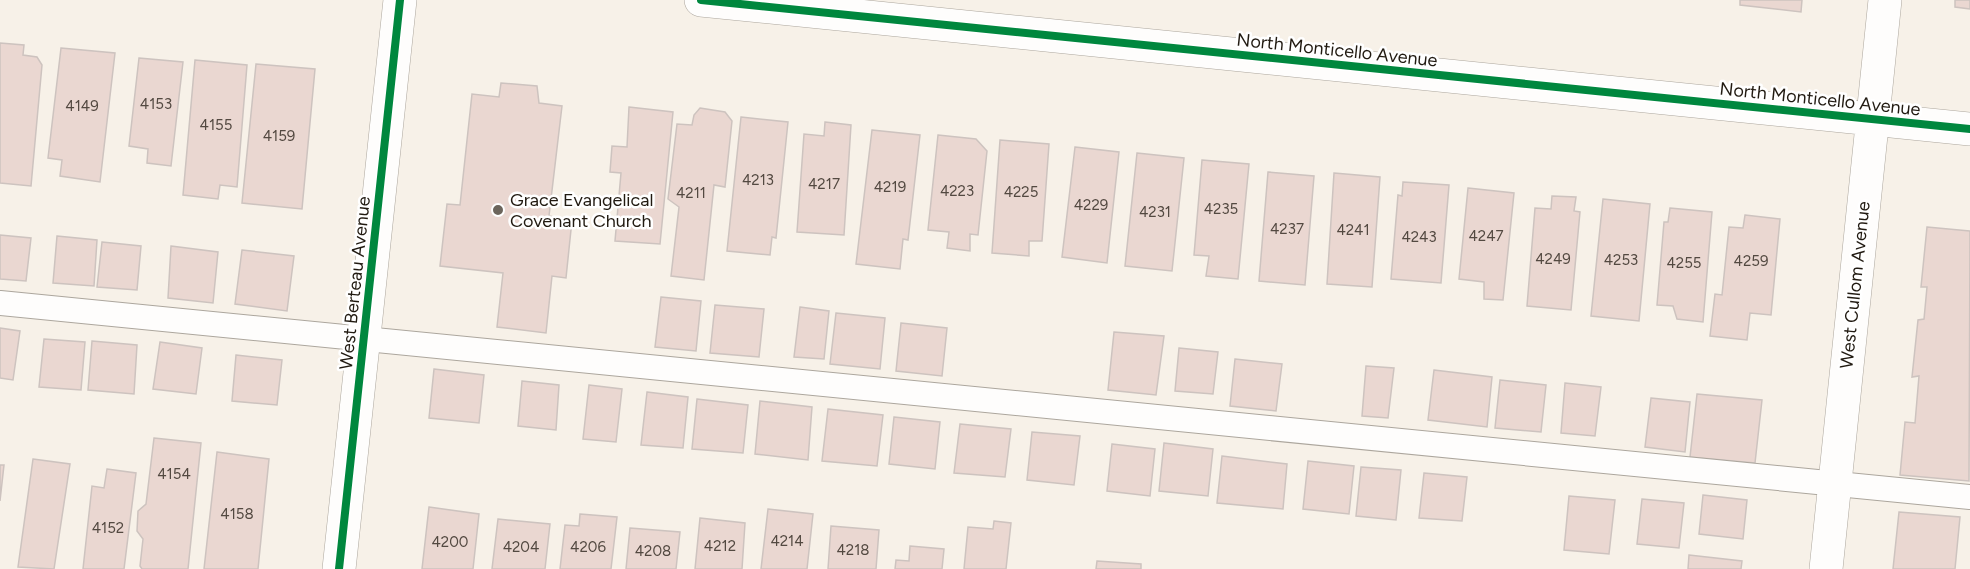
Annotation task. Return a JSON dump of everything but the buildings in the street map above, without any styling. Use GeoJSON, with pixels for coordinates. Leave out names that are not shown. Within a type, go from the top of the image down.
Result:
{"type":"FeatureCollection","features":[{"type":"Feature","properties":{"kind":"street","name":"West Berteau Avenue"},"geometry":{"type":"LineString","coordinates":[[339,569],[400,0]]}},
{"type":"Feature","properties":{"kind":"street","name":"North Monticello Avenue"},"geometry":{"type":"LineString","coordinates":[[701,0],[1970,129]]}},
{"type":"Feature","properties":{"kind":"street","name":"West Cullom Avenue"},"geometry":{"type":"LineString","coordinates":[[1826,569],[1885,0]]}},
{"type":"Feature","properties":{"kind":"lane"},"geometry":{"type":"LineString","coordinates":[[0,303],[1970,497]]}},
{"type":"Feature","properties":{"kind":"cycle path"},"geometry":{"type":"LineString","coordinates":[[339,569],[400,0]]}},
{"type":"Feature","properties":{"kind":"cycle path"},"geometry":{"type":"LineString","coordinates":[[701,0],[1970,129]]}},
{"type":"Feature","properties":{"kind":"place","name":"Grace Evangelical Covenant Church"},"geometry":{"type":"Point","coordinates":[498,210]}}]}
